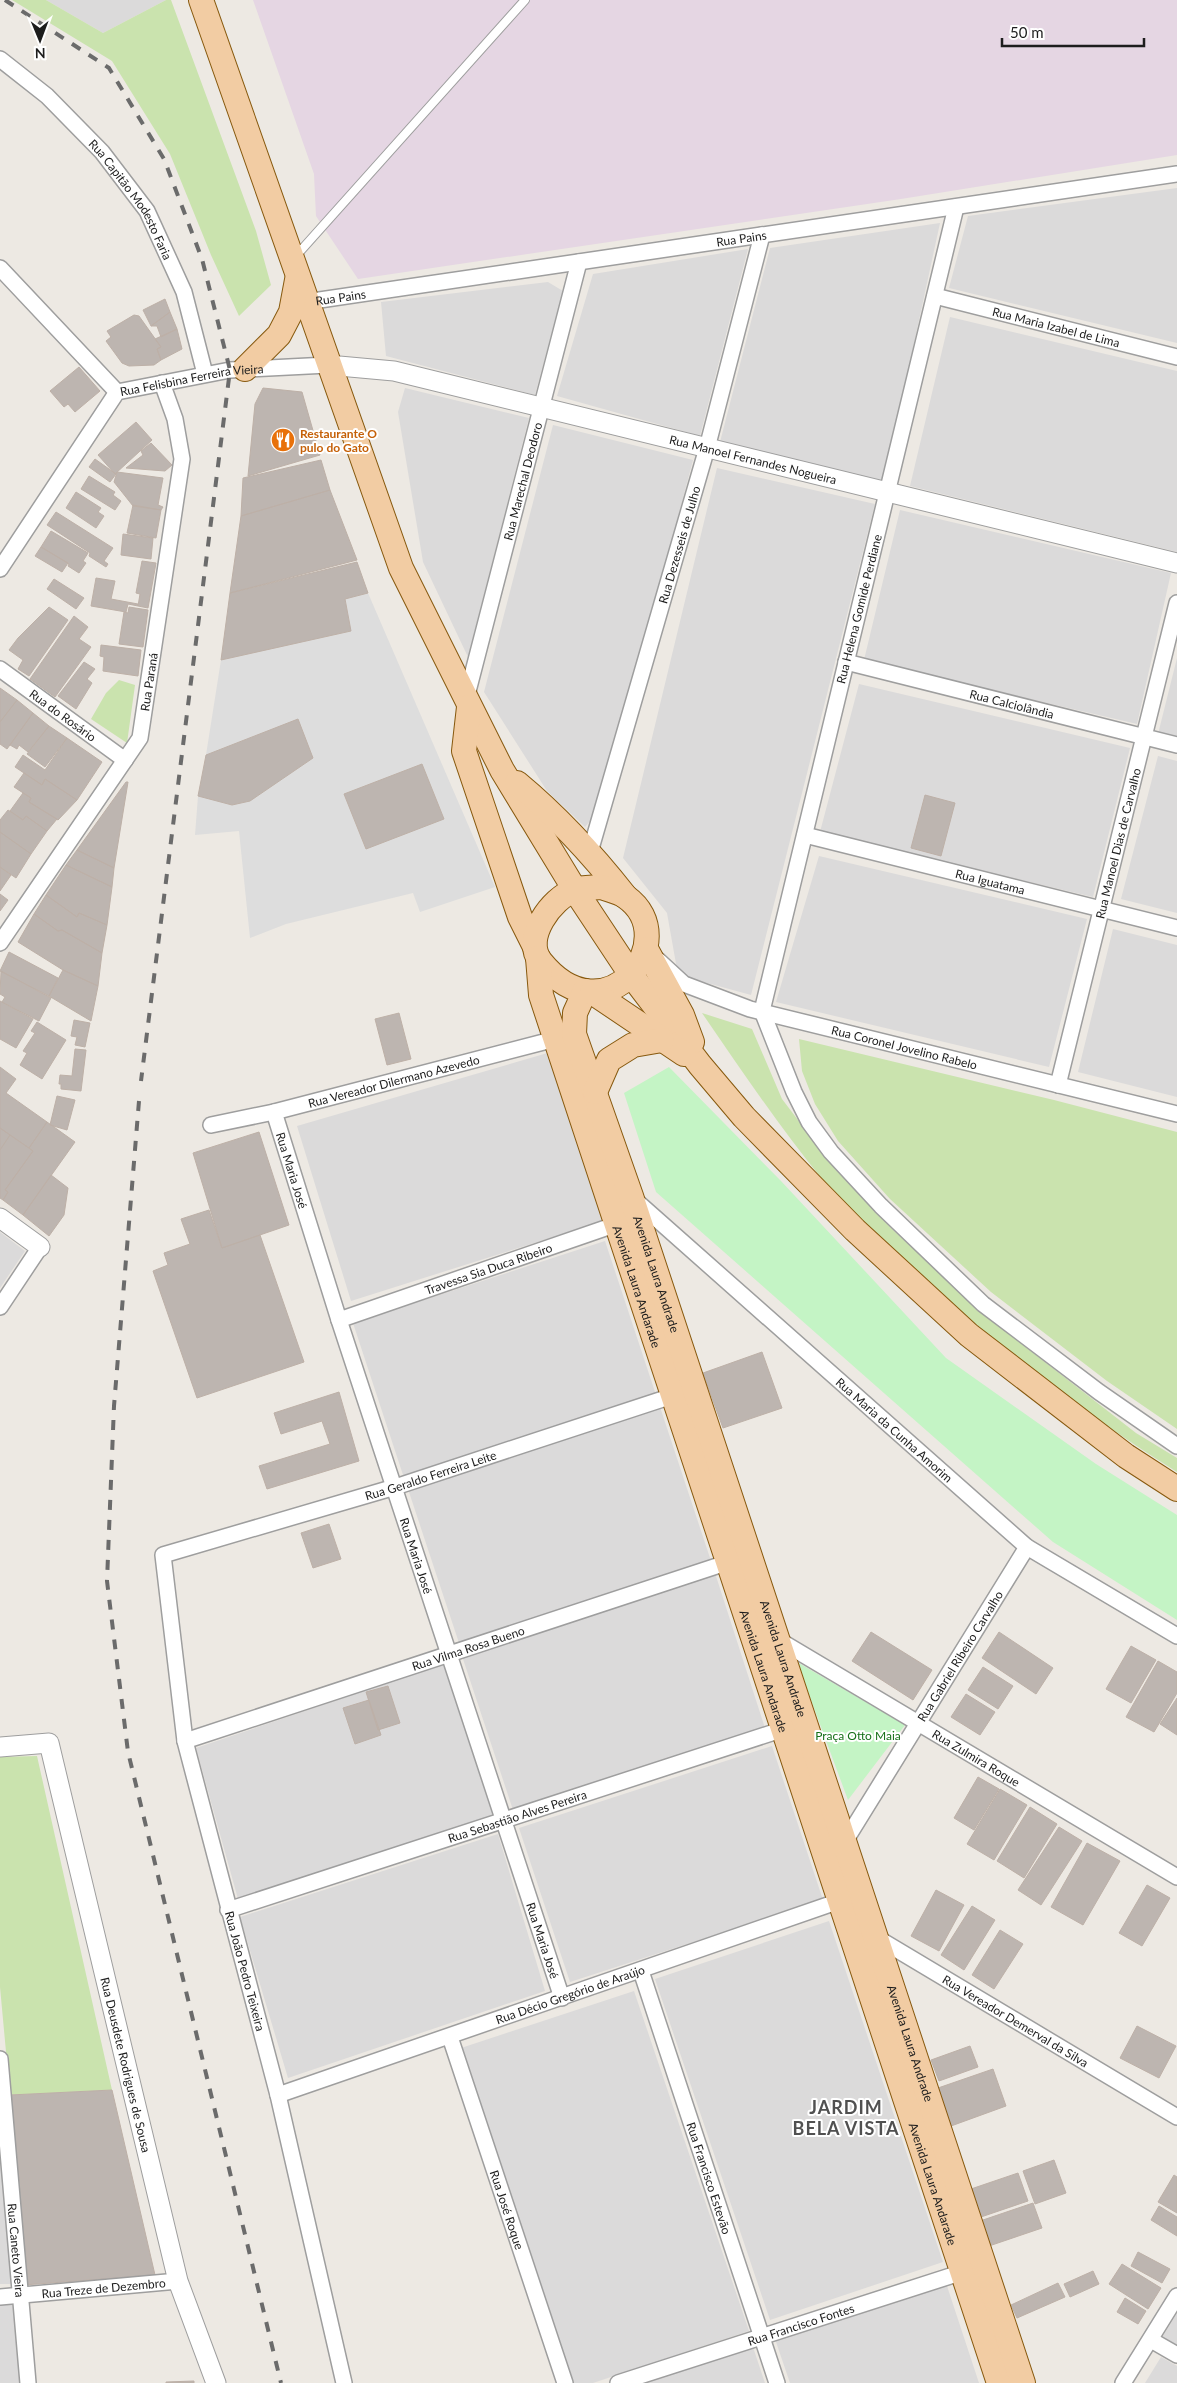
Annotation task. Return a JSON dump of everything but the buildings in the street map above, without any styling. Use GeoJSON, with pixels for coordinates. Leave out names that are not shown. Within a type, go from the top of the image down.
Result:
{"type":"FeatureCollection","features":[{"type":"Feature","properties":{"kind":"main road"},"geometry":{"type":"LineString","coordinates":[[201,0],[401,568],[502,770],[575,890],[632,976],[700,1065],[744,1117],[855,1230],[969,1335],[1126,1456],[1177,1489]]}},
{"type":"Feature","properties":{"kind":"main road"},"geometry":{"type":"LineString","coordinates":[[245,369],[278,335],[291,312],[295,270]]}},
{"type":"Feature","properties":{"kind":"main road"},"geometry":{"type":"LineString","coordinates":[[467,703],[464,751],[520,916],[536,952],[551,974],[566,984],[589,992],[700,1065]]}},
{"type":"Feature","properties":{"kind":"main road"},"geometry":{"type":"LineString","coordinates":[[502,770],[551,812],[590,852],[639,912],[646,930],[646,949],[632,976],[614,988],[589,992],[575,1013],[565,1037],[594,1092],[628,1212]]}},
{"type":"Feature","properties":{"kind":"main road"},"geometry":{"type":"LineString","coordinates":[[536,952],[540,922],[556,902],[575,890],[602,887],[626,897]]}},
{"type":"Feature","properties":{"kind":"main road"},"geometry":{"type":"LineString","coordinates":[[646,949],[682,1015],[700,1065]]}},
{"type":"Feature","properties":{"kind":"main road","name":"Avenida Laura Andarade"},"geometry":{"type":"LineString","coordinates":[[536,952],[541,995],[565,1037],[628,1212],[684,1392],[973,2268],[999,2383]]}},
{"type":"Feature","properties":{"kind":"main road"},"geometry":{"type":"LineString","coordinates":[[594,1092],[608,1060],[633,1045],[662,1040]]}},
{"type":"Feature","properties":{"kind":"main road","name":"Avenida Laura Andrade"},"geometry":{"type":"LineString","coordinates":[[739,1558],[777,1639],[794,1725],[844,1843],[851,1898]]}},
{"type":"Feature","properties":{"kind":"main road"},"geometry":{"type":"LineString","coordinates":[[973,2268],[1023,2383]]}},
{"type":"Feature","properties":{"kind":"street","name":"Rua Capitão Modesto Faria"},"geometry":{"type":"LineString","coordinates":[[0,59],[47,96],[102,152],[147,211],[184,292],[205,374]]}},
{"type":"Feature","properties":{"kind":"street","name":"Rua Pains"},"geometry":{"type":"LineString","coordinates":[[306,302],[1177,174]]}},
{"type":"Feature","properties":{"kind":"street","name":"Rua Helena Gomide Perdiane"},"geometry":{"type":"LineString","coordinates":[[762,1012],[956,207]]}},
{"type":"Feature","properties":{"kind":"street","name":"Rua Dezesseis de Julho"},"geometry":{"type":"LineString","coordinates":[[590,852],[707,448],[762,235]]}},
{"type":"Feature","properties":{"kind":"street","name":"Rua Marechal Deodoro"},"geometry":{"type":"LineString","coordinates":[[467,703],[578,262]]}},
{"type":"Feature","properties":{"kind":"street"},"geometry":{"type":"LineString","coordinates":[[0,268],[117,392]]}},
{"type":"Feature","properties":{"kind":"street","name":"Rua Maria Izabel de Lima"},"geometry":{"type":"LineString","coordinates":[[934,296],[1177,357]]}},
{"type":"Feature","properties":{"kind":"street","name":"Rua Felisbina Ferreira Vieira"},"geometry":{"type":"LineString","coordinates":[[0,570],[117,392],[205,374],[245,369],[328,365]]}},
{"type":"Feature","properties":{"kind":"street","name":"Rua Manoel Fernandes Nogueira"},"geometry":{"type":"LineString","coordinates":[[328,365],[394,371],[1177,563]]}},
{"type":"Feature","properties":{"kind":"street","name":"Rua Paraná"},"geometry":{"type":"LineString","coordinates":[[0,944],[140,738],[182,459],[175,419],[162,383]]}},
{"type":"Feature","properties":{"kind":"street","name":"Rua Manoel Dias de Carvalho"},"geometry":{"type":"LineString","coordinates":[[1058,1085],[1177,603]]}},
{"type":"Feature","properties":{"kind":"street","name":"Rua Calciolândia"},"geometry":{"type":"LineString","coordinates":[[846,662],[1177,745]]}},
{"type":"Feature","properties":{"kind":"street","name":"Rua do Rosário"},"geometry":{"type":"LineString","coordinates":[[0,669],[125,760]]}},
{"type":"Feature","properties":{"kind":"street","name":"Rua Iguatama"},"geometry":{"type":"LineString","coordinates":[[805,835],[1177,928]]}},
{"type":"Feature","properties":{"kind":"street","name":"Rua Coronel Jovelino Rabelo"},"geometry":{"type":"LineString","coordinates":[[646,949],[684,984],[762,1012],[1177,1114]]}},
{"type":"Feature","properties":{"kind":"street"},"geometry":{"type":"LineString","coordinates":[[762,1012],[794,1092],[809,1122],[832,1152],[881,1206],[983,1304],[1099,1392],[1177,1446]]}},
{"type":"Feature","properties":{"kind":"street","name":"Rua Vereador Dilermano Azevedo"},"geometry":{"type":"LineString","coordinates":[[212,1125],[274,1112],[565,1037]]}},
{"type":"Feature","properties":{"kind":"street","name":"Rua Maria José"},"geometry":{"type":"LineString","coordinates":[[274,1112],[339,1320],[562,1998]]}},
{"type":"Feature","properties":{"kind":"street","name":"Travessa Sia Duca Ribeiro"},"geometry":{"type":"LineString","coordinates":[[339,1320],[628,1212]]}},
{"type":"Feature","properties":{"kind":"street","name":"Rua Maria da Cunha Amorim"},"geometry":{"type":"LineString","coordinates":[[628,1212],[1027,1547],[1177,1636]]}},
{"type":"Feature","properties":{"kind":"street"},"geometry":{"type":"LineString","coordinates":[[0,1218],[40,1247],[0,1306]]}},
{"type":"Feature","properties":{"kind":"street","name":"Rua Geraldo Ferreira Leite"},"geometry":{"type":"LineString","coordinates":[[163,1555],[395,1487],[684,1392]]}},
{"type":"Feature","properties":{"kind":"street","name":"Rua Gabriel Ribeiro Carvalho"},"geometry":{"type":"LineString","coordinates":[[844,1843],[1027,1547]]}},
{"type":"Feature","properties":{"kind":"street","name":"Rua João Pedro Teixeira"},"geometry":{"type":"LineString","coordinates":[[163,1555],[185,1742],[278,2095],[344,2383]]}},
{"type":"Feature","properties":{"kind":"street","name":"Rua Vilma Rosa Bueno"},"geometry":{"type":"LineString","coordinates":[[185,1742],[739,1558]]}},
{"type":"Feature","properties":{"kind":"street","name":"Rua Zulmira Roque"},"geometry":{"type":"LineString","coordinates":[[777,1639],[1177,1877]]}},
{"type":"Feature","properties":{"kind":"street","name":"Rua Sebastião Alves Pereira"},"geometry":{"type":"LineString","coordinates":[[228,1910],[794,1725]]}},
{"type":"Feature","properties":{"kind":"street","name":"Rua Deusdete Rodrigues de Sousa"},"geometry":{"type":"LineString","coordinates":[[3,1744],[49,1743],[178,2281],[216,2383]]}},
{"type":"Feature","properties":{"kind":"street","name":"Rua Décio Gregório de Araújo"},"geometry":{"type":"LineString","coordinates":[[278,2095],[851,1898]]}},
{"type":"Feature","properties":{"kind":"street","name":"Rua Vereador Demerval da Silva"},"geometry":{"type":"LineString","coordinates":[[864,1940],[1177,2116]]}},
{"type":"Feature","properties":{"kind":"street","name":"Rua Francisco Estevão"},"geometry":{"type":"LineString","coordinates":[[641,1971],[777,2383]]}},
{"type":"Feature","properties":{"kind":"street","name":"Rua José Roque"},"geometry":{"type":"LineString","coordinates":[[450,2037],[565,2383]]}},
{"type":"Feature","properties":{"kind":"street","name":"Rua Caneto Vieira"},"geometry":{"type":"LineString","coordinates":[[0,2059],[28,2383]]}},
{"type":"Feature","properties":{"kind":"street","name":"Rua Francisco Fontes"},"geometry":{"type":"LineString","coordinates":[[618,2383],[973,2268]]}},
{"type":"Feature","properties":{"kind":"street","name":"Rua Treze de Dezembro"},"geometry":{"type":"LineString","coordinates":[[0,2298],[178,2281]]}},
{"type":"Feature","properties":{"kind":"street"},"geometry":{"type":"LineString","coordinates":[[1123,2383],[1152,2340],[1177,2296]]}},
{"type":"Feature","properties":{"kind":"street"},"geometry":{"type":"LineString","coordinates":[[1152,2340],[1177,2355]]}},
{"type":"Feature","properties":{"kind":"lane"},"geometry":{"type":"LineString","coordinates":[[295,270],[525,0]]}},
{"type":"Feature","properties":{"kind":"shaded area"},"geometry":{"type":"Polygon","coordinates":[[[46,0],[166,0],[103,33],[46,0]]]}},
{"type":"Feature","properties":{"kind":"shaded area"},"geometry":{"type":"Polygon","coordinates":[[[253,0],[1177,0],[1177,155],[901,199],[358,279],[316,216],[314,174],[253,0]]]}},
{"type":"Feature","properties":{"kind":"shaded area"},"geometry":{"type":"Polygon","coordinates":[[[1177,188],[1177,343],[949,288],[968,216],[1177,188]]]}},
{"type":"Feature","properties":{"kind":"shaded area"},"geometry":{"type":"Polygon","coordinates":[[[940,223],[884,482],[720,442],[770,248],[940,223]]]}},
{"type":"Feature","properties":{"kind":"shaded area"},"geometry":{"type":"Polygon","coordinates":[[[748,249],[700,436],[557,396],[593,274],[748,249]]]}},
{"type":"Feature","properties":{"kind":"shaded area"},"geometry":{"type":"Polygon","coordinates":[[[548,282],[563,291],[535,395],[386,356],[381,302],[548,282]]]}},
{"type":"Feature","properties":{"kind":"shaded area"},"geometry":{"type":"Polygon","coordinates":[[[950,317],[1177,371],[1177,552],[910,486],[950,317]]]}},
{"type":"Feature","properties":{"kind":"shaded area"},"geometry":{"type":"Polygon","coordinates":[[[405,388],[529,418],[468,657],[423,562],[398,412],[405,388]]]}},
{"type":"Feature","properties":{"kind":"shaded area"},"geometry":{"type":"Polygon","coordinates":[[[553,425],[693,460],[602,807],[585,827],[547,791],[484,692],[553,425]]]}},
{"type":"Feature","properties":{"kind":"shaded area"},"geometry":{"type":"Polygon","coordinates":[[[717,468],[875,504],[751,995],[678,975],[667,913],[623,858],[717,468]]]}},
{"type":"Feature","properties":{"kind":"shaded area"},"geometry":{"type":"Polygon","coordinates":[[[900,510],[1171,573],[1137,724],[864,660],[900,510]]]}},
{"type":"Feature","properties":{"kind":"shaded area"},"geometry":{"type":"Polygon","coordinates":[[[368,593],[495,887],[420,912],[413,893],[286,924],[250,938],[239,831],[195,835],[198,796],[232,805],[249,801],[313,758],[298,720],[206,755],[221,660],[351,631],[345,599],[368,593]],[[422,764],[344,794],[366,849],[444,819],[422,764]]]}},
{"type":"Feature","properties":{"kind":"shaded area"},"geometry":{"type":"Polygon","coordinates":[[[1177,658],[1177,739],[1158,734],[1177,658]]]}},
{"type":"Feature","properties":{"kind":"shaded area"},"geometry":{"type":"Polygon","coordinates":[[[859,684],[1130,748],[1093,897],[820,832],[859,684]]]}},
{"type":"Feature","properties":{"kind":"shaded area"},"geometry":{"type":"Polygon","coordinates":[[[1158,756],[1177,761],[1177,913],[1121,899],[1158,756]]]}},
{"type":"Feature","properties":{"kind":"shaded area"},"geometry":{"type":"Polygon","coordinates":[[[819,856],[1087,919],[1049,1067],[776,1002],[819,856]]]}},
{"type":"Feature","properties":{"kind":"shaded area"},"geometry":{"type":"Polygon","coordinates":[[[1113,929],[1177,945],[1177,1097],[1078,1072],[1113,929]]]}},
{"type":"Feature","properties":{"kind":"shaded area"},"geometry":{"type":"Polygon","coordinates":[[[551,1052],[604,1221],[351,1301],[297,1126],[551,1052]]]}},
{"type":"Feature","properties":{"kind":"shaded area"},"geometry":{"type":"Polygon","coordinates":[[[0,1232],[25,1251],[0,1288],[0,1232]]]}},
{"type":"Feature","properties":{"kind":"shaded area"},"geometry":{"type":"Polygon","coordinates":[[[605,1241],[656,1395],[404,1478],[353,1323],[605,1241]]]}},
{"type":"Feature","properties":{"kind":"shaded area"},"geometry":{"type":"Polygon","coordinates":[[[660,1407],[711,1561],[459,1643],[408,1489],[660,1407]]]}},
{"type":"Feature","properties":{"kind":"shaded area"},"geometry":{"type":"Polygon","coordinates":[[[715,1573],[765,1728],[513,1810],[462,1656],[715,1573]]]}},
{"type":"Feature","properties":{"kind":"shaded area"},"geometry":{"type":"Polygon","coordinates":[[[444,1664],[493,1815],[238,1899],[196,1748],[444,1664]]]}},
{"type":"Feature","properties":{"kind":"shaded area"},"geometry":{"type":"Polygon","coordinates":[[[772,1746],[823,1900],[570,1982],[519,1828],[772,1746]]]}},
{"type":"Feature","properties":{"kind":"shaded area"},"geometry":{"type":"Polygon","coordinates":[[[498,1834],[545,1991],[288,2078],[240,1917],[498,1834]]]}},
{"type":"Feature","properties":{"kind":"shaded area"},"geometry":{"type":"Polygon","coordinates":[[[829,1921],[943,2262],[770,2320],[655,1979],[829,1921]]]}},
{"type":"Feature","properties":{"kind":"shaded area"},"geometry":{"type":"Polygon","coordinates":[[[634,1991],[749,2331],[593,2383],[574,2383],[461,2048],[634,1991]]]}},
{"type":"Feature","properties":{"kind":"shaded area"},"geometry":{"type":"Polygon","coordinates":[[[0,2153],[12,2284],[0,2284],[0,2153]]]}},
{"type":"Feature","properties":{"kind":"shaded area"},"geometry":{"type":"Polygon","coordinates":[[[946,2283],[979,2383],[790,2383],[775,2339],[946,2283]]]}},
{"type":"Feature","properties":{"kind":"shaded area"},"geometry":{"type":"Polygon","coordinates":[[[13,2302],[20,2383],[0,2383],[0,2303],[13,2302]]]}},
{"type":"Feature","properties":{"kind":"shaded area"},"geometry":{"type":"Polygon","coordinates":[[[1177,2313],[1177,2349],[1161,2339],[1177,2313]]]}},
{"type":"Feature","properties":{"kind":"shaded area"},"geometry":{"type":"Polygon","coordinates":[[[753,2347],[765,2383],[642,2383],[753,2347]]]}},
{"type":"Feature","properties":{"kind":"shaded area"},"geometry":{"type":"Polygon","coordinates":[[[1161,2357],[1177,2366],[1177,2383],[1145,2383],[1161,2357]]]}},
{"type":"Feature","properties":{"kind":"green space"},"geometry":{"type":"Polygon","coordinates":[[[12,0],[46,0],[103,33],[166,0],[171,0],[256,231],[271,285],[239,316],[211,255],[170,154],[112,61],[12,0]]]}},
{"type":"Feature","properties":{"kind":"green space"},"geometry":{"type":"Polygon","coordinates":[[[119,680],[135,685],[127,743],[91,719],[106,693],[119,680]]]}},
{"type":"Feature","properties":{"kind":"green space"},"geometry":{"type":"Polygon","coordinates":[[[702,1013],[752,1029],[782,1099],[836,1170],[891,1228],[986,1316],[1136,1433],[1177,1458],[1177,1472],[1076,1404],[1012,1354],[949,1301],[869,1228],[833,1192],[806,1159],[702,1013]]]}},
{"type":"Feature","properties":{"kind":"green space"},"geometry":{"type":"Polygon","coordinates":[[[799,1039],[1054,1100],[1177,1132],[1177,1429],[1107,1381],[991,1292],[890,1199],[838,1141],[815,1104],[802,1071],[799,1039]]]}},
{"type":"Feature","properties":{"kind":"green space"},"geometry":{"type":"Polygon","coordinates":[[[669,1067],[781,1181],[946,1358],[1096,1464],[1177,1515],[1177,1620],[1053,1542],[656,1192],[624,1093],[669,1067]]]}},
{"type":"Feature","properties":{"kind":"green space","name":"Praça Otto Maia"},"geometry":{"type":"Polygon","coordinates":[[[797,1662],[905,1725],[848,1800],[797,1662]]]}},
{"type":"Feature","properties":{"kind":"green space"},"geometry":{"type":"Polygon","coordinates":[[[37,1756],[112,2090],[10,2095],[0,1987],[0,1757],[37,1756]]]}},
{"type":"Feature","properties":{"kind":"railway"},"geometry":{"type":"LineString","coordinates":[[5,0],[109,68],[164,159],[202,259],[230,370],[141,1081]]}},
{"type":"Feature","properties":{"kind":"railway"},"geometry":{"type":"LineString","coordinates":[[139,1101],[114,1406],[107,1581],[128,1752],[281,2383]]}},
{"type":"Feature","properties":{"kind":"place","name":"Restaurante O pulo do Gato"},"geometry":{"type":"Point","coordinates":[283,440]}},
{"type":"Feature","properties":{"kind":"district","name":"JARDIM BELA VISTA"},"geometry":{"type":"Point","coordinates":[846,2117]}}]}
